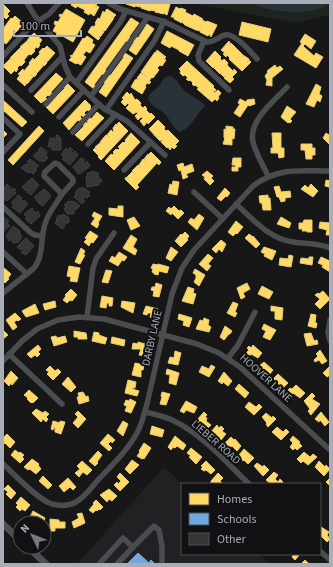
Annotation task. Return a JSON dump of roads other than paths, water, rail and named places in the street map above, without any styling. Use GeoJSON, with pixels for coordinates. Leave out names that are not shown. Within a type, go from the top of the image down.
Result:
{"type":"FeatureCollection","features":[{"type":"Feature","properties":{"kind":"main road"},"geometry":{"type":"LineString","coordinates":[[3,524],[12,532]]}},
{"type":"Feature","properties":{"kind":"main road"},"geometry":{"type":"LineString","coordinates":[[36,555],[46,564]]}},
{"type":"Feature","properties":{"kind":"street"},"geometry":{"type":"LineString","coordinates":[[27,3],[58,43],[70,77],[106,110],[127,120],[165,155]]}},
{"type":"Feature","properties":{"kind":"street"},"geometry":{"type":"LineString","coordinates":[[3,56],[32,25],[49,14],[59,3]]}},
{"type":"Feature","properties":{"kind":"street"},"geometry":{"type":"LineString","coordinates":[[109,3],[126,10],[164,21],[204,41],[212,42],[224,35],[232,36],[258,59]]}},
{"type":"Feature","properties":{"kind":"street"},"geometry":{"type":"LineString","coordinates":[[76,83],[121,21],[126,10]]}},
{"type":"Feature","properties":{"kind":"street"},"geometry":{"type":"LineString","coordinates":[[91,96],[148,17]]}},
{"type":"Feature","properties":{"kind":"street"},"geometry":{"type":"LineString","coordinates":[[106,110],[155,40],[164,21]]}},
{"type":"Feature","properties":{"kind":"street"},"geometry":{"type":"LineString","coordinates":[[204,41],[198,55],[199,62],[229,90]]}},
{"type":"Feature","properties":{"kind":"street"},"geometry":{"type":"LineString","coordinates":[[31,90],[62,57]]}},
{"type":"Feature","properties":{"kind":"street"},"geometry":{"type":"LineString","coordinates":[[46,104],[70,77]]}},
{"type":"Feature","properties":{"kind":"street"},"geometry":{"type":"LineString","coordinates":[[3,85],[32,112]]}},
{"type":"Feature","properties":{"kind":"street"},"geometry":{"type":"LineString","coordinates":[[287,86],[258,119],[253,128],[252,138],[254,147],[268,176],[288,171],[330,171]]}},
{"type":"Feature","properties":{"kind":"street"},"geometry":{"type":"LineString","coordinates":[[59,117],[84,90]]}},
{"type":"Feature","properties":{"kind":"street"},"geometry":{"type":"LineString","coordinates":[[73,132],[99,104]]}},
{"type":"Feature","properties":{"kind":"street"},"geometry":{"type":"LineString","coordinates":[[88,144],[115,115]]}},
{"type":"Feature","properties":{"kind":"street"},"geometry":{"type":"LineString","coordinates":[[3,118],[20,134],[3,152]]}},
{"type":"Feature","properties":{"kind":"street"},"geometry":{"type":"LineString","coordinates":[[124,170],[151,142]]}},
{"type":"Feature","properties":{"kind":"street"},"geometry":{"type":"LineString","coordinates":[[3,293],[35,267],[39,260],[45,222],[62,194],[73,182],[73,179],[58,164],[54,163],[45,172],[44,176],[62,194]]}},
{"type":"Feature","properties":{"kind":"street","name":"DARBY LANE"},"geometry":{"type":"LineString","coordinates":[[3,464],[43,500],[52,504],[63,506],[74,503],[83,497],[121,455],[137,433],[145,412],[174,288],[182,268],[194,250],[236,204],[253,186],[268,176]]}},
{"type":"Feature","properties":{"kind":"street"},"geometry":{"type":"LineString","coordinates":[[194,192],[223,219]]}},
{"type":"Feature","properties":{"kind":"street"},"geometry":{"type":"LineString","coordinates":[[236,204],[267,232],[274,236],[288,242],[322,245],[330,248]]}},
{"type":"Feature","properties":{"kind":"street"},"geometry":{"type":"LineString","coordinates":[[3,207],[31,233],[42,236]]}},
{"type":"Feature","properties":{"kind":"street"},"geometry":{"type":"LineString","coordinates":[[87,317],[93,268],[96,259],[114,233]]}},
{"type":"Feature","properties":{"kind":"street"},"geometry":{"type":"LineString","coordinates":[[3,252],[27,274]]}},
{"type":"Feature","properties":{"kind":"street"},"geometry":{"type":"LineString","coordinates":[[228,358],[238,345],[255,312]]}},
{"type":"Feature","properties":{"kind":"street","name":"HOOVER LANE"},"geometry":{"type":"LineString","coordinates":[[3,361],[25,338],[44,325],[64,319],[87,317],[104,319],[197,344],[228,358],[245,371],[330,450]]}},
{"type":"Feature","properties":{"kind":"street"},"geometry":{"type":"LineString","coordinates":[[330,320],[328,333],[330,341]]}},
{"type":"Feature","properties":{"kind":"street"},"geometry":{"type":"LineString","coordinates":[[9,354],[62,404]]}},
{"type":"Feature","properties":{"kind":"street","name":"LIEBER ROAD"},"geometry":{"type":"LineString","coordinates":[[145,412],[170,419],[186,428],[207,444],[248,483]]}},
{"type":"Feature","properties":{"kind":"street"},"geometry":{"type":"LineString","coordinates":[[117,564],[154,526],[159,530],[162,546],[162,564]]}},
{"type":"Feature","properties":{"kind":"street"},"geometry":{"type":"LineString","coordinates":[[99,564],[123,538],[133,547]]}},
{"type":"Feature","properties":{"kind":"street"},"geometry":{"type":"LineString","coordinates":[[321,552],[330,560]]}},
{"type":"Feature","properties":{"kind":"waterway"},"geometry":{"type":"LineString","coordinates":[[260,3],[292,8],[316,6],[323,3]]}}]}
